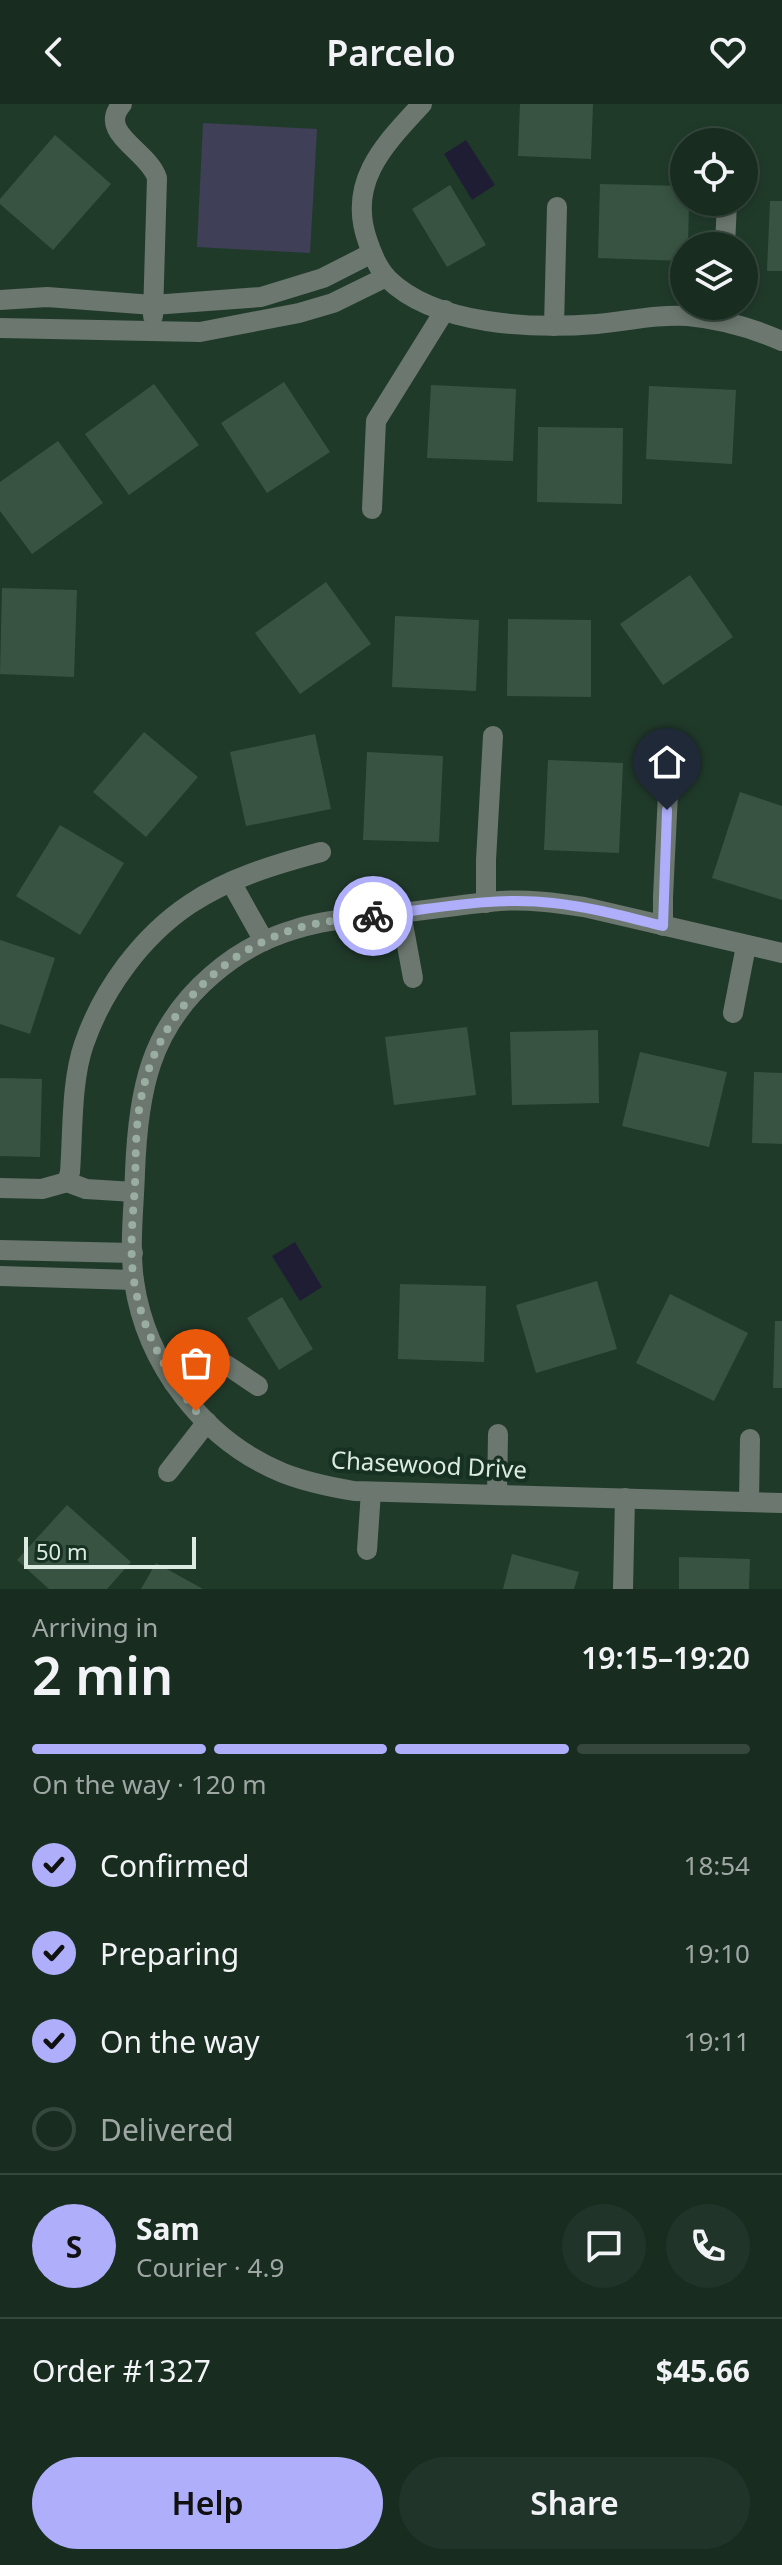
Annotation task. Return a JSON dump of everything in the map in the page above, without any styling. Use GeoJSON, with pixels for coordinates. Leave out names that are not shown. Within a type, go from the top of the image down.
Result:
{"type":"FeatureCollection","features":[{"type":"Feature","properties":{"kind":"street"},"geometry":{"type":"LineString","coordinates":[[122,104],[116,110],[114,122],[119,135],[154,167],[157,178],[152,332]]}},
{"type":"Feature","properties":{"kind":"street"},"geometry":{"type":"LineString","coordinates":[[422,104],[382,147],[370,168],[363,194],[362,220],[372,253],[386,277],[420,302],[509,323],[554,326],[670,316]]}},
{"type":"Feature","properties":{"kind":"street"},"geometry":{"type":"LineString","coordinates":[[554,326],[557,207]]}},
{"type":"Feature","properties":{"kind":"street"},"geometry":{"type":"LineString","coordinates":[[0,300],[47,297],[153,305],[261,297],[323,278],[372,253]]}},
{"type":"Feature","properties":{"kind":"street"},"geometry":{"type":"LineString","coordinates":[[0,328],[200,332],[299,313],[333,303],[386,277]]}},
{"type":"Feature","properties":{"kind":"street"},"geometry":{"type":"LineString","coordinates":[[372,509],[376,421],[445,310]]}},
{"type":"Feature","properties":{"kind":"street"},"geometry":{"type":"LineString","coordinates":[[736,320],[782,341]]}},
{"type":"Feature","properties":{"kind":"street"},"geometry":{"type":"LineString","coordinates":[[486,903],[493,736]]}},
{"type":"Feature","properties":{"kind":"street"},"geometry":{"type":"LineString","coordinates":[[663,926],[670,752]]}},
{"type":"Feature","properties":{"kind":"street"},"geometry":{"type":"LineString","coordinates":[[67,1182],[84,1045],[118,976],[152,936],[189,904],[271,866],[321,852]]}},
{"type":"Feature","properties":{"kind":"street"},"geometry":{"type":"LineString","coordinates":[[231,882],[264,941]]}},
{"type":"Feature","properties":{"kind":"street","name":"Chasewood Drive"},"geometry":{"type":"LineString","coordinates":[[782,953],[552,902],[502,901],[330,921],[264,941],[238,955],[211,976],[187,1001],[167,1029],[152,1060],[142,1093],[137,1127],[133,1253],[134,1280],[149,1334],[173,1382],[207,1422],[251,1457],[284,1473],[318,1485],[371,1492],[782,1503]]}},
{"type":"Feature","properties":{"kind":"street"},"geometry":{"type":"LineString","coordinates":[[401,913],[413,978]]}},
{"type":"Feature","properties":{"kind":"street"},"geometry":{"type":"LineString","coordinates":[[733,1013],[746,946]]}},
{"type":"Feature","properties":{"kind":"street"},"geometry":{"type":"LineString","coordinates":[[0,1188],[42,1189],[67,1182],[86,1189],[134,1192]]}},
{"type":"Feature","properties":{"kind":"street"},"geometry":{"type":"LineString","coordinates":[[0,1250],[133,1253]]}},
{"type":"Feature","properties":{"kind":"street"},"geometry":{"type":"LineString","coordinates":[[0,1276],[134,1280]]}},
{"type":"Feature","properties":{"kind":"street"},"geometry":{"type":"LineString","coordinates":[[173,1382],[205,1360],[218,1361],[258,1386]]}},
{"type":"Feature","properties":{"kind":"street"},"geometry":{"type":"LineString","coordinates":[[168,1472],[207,1422]]}},
{"type":"Feature","properties":{"kind":"street"},"geometry":{"type":"LineString","coordinates":[[497,1495],[498,1434]]}},
{"type":"Feature","properties":{"kind":"street"},"geometry":{"type":"LineString","coordinates":[[749,1502],[750,1439]]}},
{"type":"Feature","properties":{"kind":"street"},"geometry":{"type":"LineString","coordinates":[[367,1550],[371,1492]]}},
{"type":"Feature","properties":{"kind":"street"},"geometry":{"type":"LineString","coordinates":[[623,1589],[625,1498]]}},
{"type":"Feature","properties":{"kind":"shaded area"},"geometry":{"type":"Polygon","coordinates":[[[203,123],[317,129],[310,253],[197,247],[203,123]]]}},
{"type":"Feature","properties":{"kind":"shaded area"},"geometry":{"type":"Polygon","coordinates":[[[466,140],[495,185],[472,200],[444,154],[466,140]]]}},
{"type":"Feature","properties":{"kind":"shaded area"},"geometry":{"type":"Polygon","coordinates":[[[295,1242],[322,1287],[300,1301],[272,1256],[295,1242]]]}},
{"type":"Feature","properties":{"kind":"building"},"geometry":{"type":"Polygon","coordinates":[[[520,104],[593,104],[591,159],[518,156],[520,104]]]}},
{"type":"Feature","properties":{"kind":"building"},"geometry":{"type":"Polygon","coordinates":[[[55,135],[111,184],[53,250],[0,204],[0,199],[55,135]]]}},
{"type":"Feature","properties":{"kind":"building"},"geometry":{"type":"Polygon","coordinates":[[[600,184],[670,186],[670,216],[689,216],[688,232],[670,232],[670,261],[598,258],[600,184]]]}},
{"type":"Feature","properties":{"kind":"building"},"geometry":{"type":"Polygon","coordinates":[[[450,185],[486,245],[447,267],[412,209],[450,185]]]}},
{"type":"Feature","properties":{"kind":"building"},"geometry":{"type":"Polygon","coordinates":[[[770,201],[782,201],[782,271],[767,271],[770,201]]]}},
{"type":"Feature","properties":{"kind":"building"},"geometry":{"type":"Polygon","coordinates":[[[284,382],[330,452],[267,493],[221,423],[284,382]]]}},
{"type":"Feature","properties":{"kind":"building"},"geometry":{"type":"Polygon","coordinates":[[[154,384],[199,445],[129,495],[85,434],[154,384]]]}},
{"type":"Feature","properties":{"kind":"building"},"geometry":{"type":"Polygon","coordinates":[[[431,385],[516,389],[513,461],[427,458],[431,385]]]}},
{"type":"Feature","properties":{"kind":"building"},"geometry":{"type":"Polygon","coordinates":[[[649,386],[736,390],[732,464],[646,459],[649,386]]]}},
{"type":"Feature","properties":{"kind":"building"},"geometry":{"type":"Polygon","coordinates":[[[538,427],[623,428],[622,504],[537,502],[538,427]]]}},
{"type":"Feature","properties":{"kind":"building"},"geometry":{"type":"Polygon","coordinates":[[[58,441],[103,503],[32,554],[0,511],[0,482],[58,441]]]}},
{"type":"Feature","properties":{"kind":"building"},"geometry":{"type":"Polygon","coordinates":[[[690,575],[733,637],[663,685],[620,624],[690,575]]]}},
{"type":"Feature","properties":{"kind":"building"},"geometry":{"type":"Polygon","coordinates":[[[326,582],[371,644],[300,694],[255,633],[326,582]]]}},
{"type":"Feature","properties":{"kind":"building"},"geometry":{"type":"Polygon","coordinates":[[[2,588],[77,590],[74,677],[0,674],[2,588]]]}},
{"type":"Feature","properties":{"kind":"building"},"geometry":{"type":"Polygon","coordinates":[[[395,616],[479,620],[476,691],[392,687],[395,616]]]}},
{"type":"Feature","properties":{"kind":"building"},"geometry":{"type":"Polygon","coordinates":[[[508,619],[591,620],[591,697],[507,696],[508,619]]]}},
{"type":"Feature","properties":{"kind":"building"},"geometry":{"type":"Polygon","coordinates":[[[144,732],[198,777],[146,837],[93,792],[144,732]]]}},
{"type":"Feature","properties":{"kind":"building"},"geometry":{"type":"Polygon","coordinates":[[[315,734],[331,809],[246,826],[230,752],[315,734]]]}},
{"type":"Feature","properties":{"kind":"building"},"geometry":{"type":"Polygon","coordinates":[[[367,752],[443,756],[439,842],[363,840],[367,752]]]}},
{"type":"Feature","properties":{"kind":"building"},"geometry":{"type":"Polygon","coordinates":[[[548,760],[623,763],[619,853],[544,850],[548,760]]]}},
{"type":"Feature","properties":{"kind":"building"},"geometry":{"type":"Polygon","coordinates":[[[740,792],[782,806],[782,900],[712,878],[740,792]]]}},
{"type":"Feature","properties":{"kind":"building"},"geometry":{"type":"Polygon","coordinates":[[[60,825],[124,863],[80,935],[16,896],[60,825]]]}},
{"type":"Feature","properties":{"kind":"building"},"geometry":{"type":"Polygon","coordinates":[[[0,940],[55,958],[30,1034],[0,1024],[0,940]]]}},
{"type":"Feature","properties":{"kind":"building"},"geometry":{"type":"Polygon","coordinates":[[[467,1027],[476,1095],[394,1105],[385,1037],[467,1027]]]}},
{"type":"Feature","properties":{"kind":"building"},"geometry":{"type":"Polygon","coordinates":[[[598,1030],[599,1103],[512,1105],[510,1032],[598,1030]]]}},
{"type":"Feature","properties":{"kind":"building"},"geometry":{"type":"Polygon","coordinates":[[[640,1052],[727,1072],[709,1147],[622,1126],[640,1052]]]}},
{"type":"Feature","properties":{"kind":"building"},"geometry":{"type":"Polygon","coordinates":[[[754,1072],[782,1073],[782,1144],[752,1143],[754,1072]]]}},
{"type":"Feature","properties":{"kind":"building"},"geometry":{"type":"Polygon","coordinates":[[[0,1078],[42,1079],[40,1157],[0,1156],[0,1078]]]}},
{"type":"Feature","properties":{"kind":"building"},"geometry":{"type":"Polygon","coordinates":[[[597,1281],[617,1349],[536,1373],[516,1305],[597,1281]]]}},
{"type":"Feature","properties":{"kind":"building"},"geometry":{"type":"Polygon","coordinates":[[[400,1284],[486,1286],[484,1362],[398,1359],[400,1284]]]}},
{"type":"Feature","properties":{"kind":"building"},"geometry":{"type":"Polygon","coordinates":[[[670,1294],[748,1333],[714,1401],[636,1363],[670,1294]]]}},
{"type":"Feature","properties":{"kind":"building"},"geometry":{"type":"Polygon","coordinates":[[[282,1297],[313,1349],[279,1370],[247,1318],[282,1297]]]}},
{"type":"Feature","properties":{"kind":"building"},"geometry":{"type":"Polygon","coordinates":[[[775,1321],[782,1321],[782,1388],[773,1388],[775,1321]]]}},
{"type":"Feature","properties":{"kind":"building"},"geometry":{"type":"Polygon","coordinates":[[[67,1505],[131,1562],[107,1589],[49,1589],[17,1560],[67,1505]]]}},
{"type":"Feature","properties":{"kind":"building"},"geometry":{"type":"Polygon","coordinates":[[[512,1554],[579,1572],[574,1589],[503,1589],[512,1554]]]}},
{"type":"Feature","properties":{"kind":"building"},"geometry":{"type":"Polygon","coordinates":[[[679,1557],[750,1559],[749,1589],[679,1589],[679,1557]]]}},
{"type":"Feature","properties":{"kind":"building"},"geometry":{"type":"Polygon","coordinates":[[[156,1563],[203,1589],[141,1589],[156,1563]]]}},
{"type":"Feature","properties":{"kind":"way so far"},"geometry":{"type":"LineString","coordinates":[[196,1411],[164,1367],[149,1334],[134,1280],[137,1127],[142,1093],[152,1060],[167,1029],[187,1001],[211,976],[238,955],[296,929],[373,916]]}},
{"type":"Feature","properties":{"kind":"route"},"geometry":{"type":"LineString","coordinates":[[373,916],[502,901],[552,902],[663,926],[667,810]]}}]}
